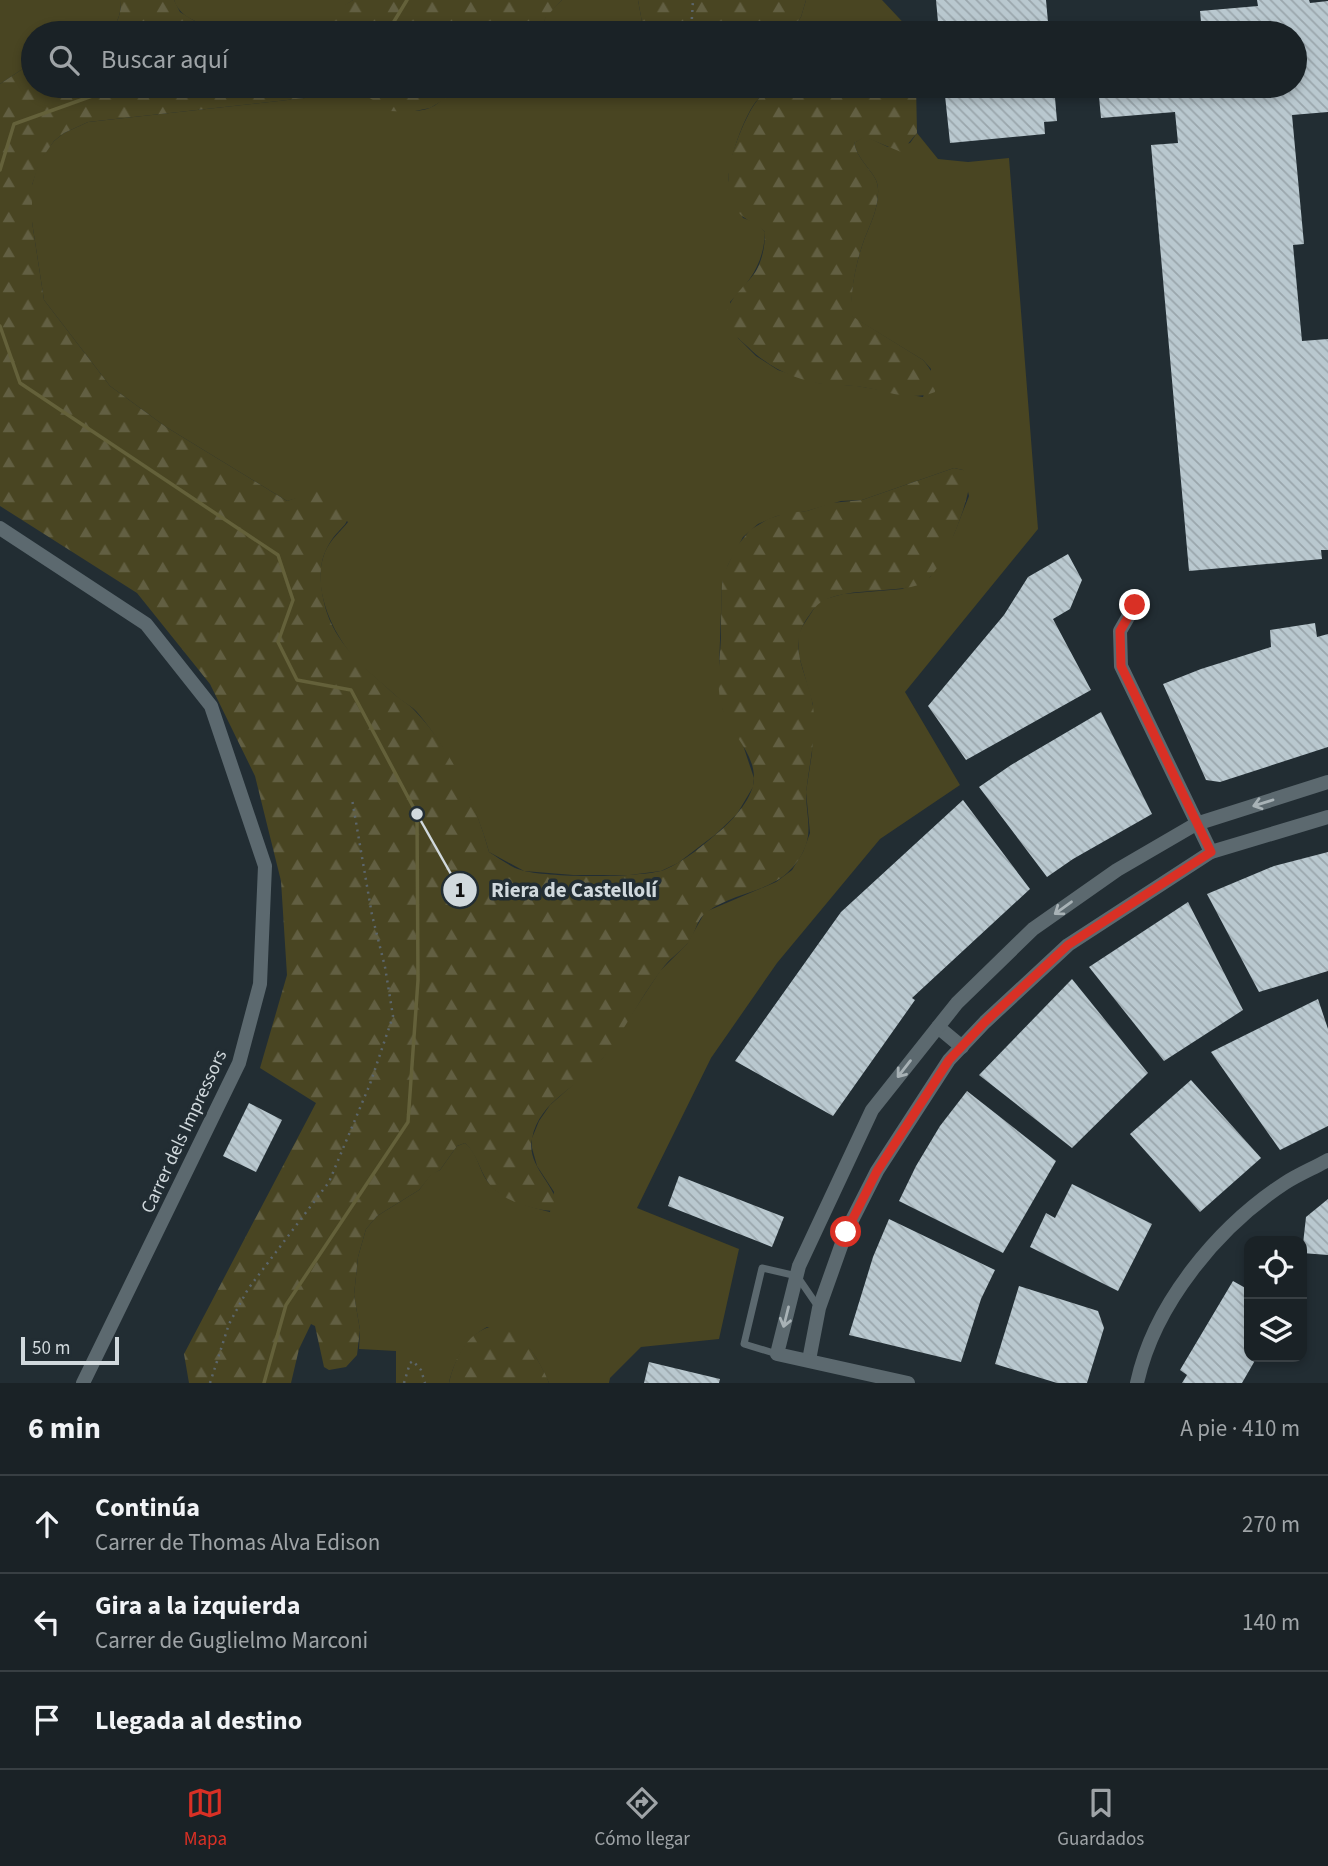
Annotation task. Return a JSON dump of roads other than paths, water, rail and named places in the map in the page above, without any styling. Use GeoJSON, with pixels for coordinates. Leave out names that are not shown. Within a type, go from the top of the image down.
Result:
{"type":"FeatureCollection","features":[{"type":"Feature","properties":{"kind":"street","name":"Carrer dels Impressors"},"geometry":{"type":"LineString","coordinates":[[0,528],[146,624],[211,706],[265,866],[260,984],[239,1063],[83,1383]]}},
{"type":"Feature","properties":{"kind":"street"},"geometry":{"type":"LineString","coordinates":[[1135,605],[1120,631],[1121,666],[1211,852]]}},
{"type":"Feature","properties":{"kind":"street"},"geometry":{"type":"LineString","coordinates":[[908,1383],[777,1354],[799,1266],[872,1110],[957,1003],[1033,929],[1117,870],[1196,824],[1328,782]]}},
{"type":"Feature","properties":{"kind":"street"},"geometry":{"type":"LineString","coordinates":[[809,1360],[819,1308],[846,1232],[877,1171],[949,1060],[1068,945],[1211,852],[1328,817]]}},
{"type":"Feature","properties":{"kind":"street"},"geometry":{"type":"LineString","coordinates":[[938,1027],[962,1047]]}},
{"type":"Feature","properties":{"kind":"street"},"geometry":{"type":"LineString","coordinates":[[1137,1383],[1156,1330],[1180,1287],[1210,1247],[1246,1213],[1286,1183],[1328,1160]]}},
{"type":"Feature","properties":{"kind":"lane"},"geometry":{"type":"LineString","coordinates":[[777,1354],[744,1343],[762,1268],[797,1276],[819,1308]]}},
{"type":"Feature","properties":{"kind":"waterway"},"geometry":{"type":"LineString","coordinates":[[394,21],[407,0]]}},
{"type":"Feature","properties":{"kind":"waterway"},"geometry":{"type":"LineString","coordinates":[[0,170],[14,124],[86,98]]}},
{"type":"Feature","properties":{"kind":"waterway"},"geometry":{"type":"LineString","coordinates":[[0,326],[20,383],[278,555],[293,600],[278,642],[297,680],[351,690],[417,814],[418,980],[408,1122],[286,1305],[264,1383]]}},
{"type":"Feature","properties":{"kind":"place","name":"Riera de Castellolí"},"geometry":{"type":"Point","coordinates":[417,814]}}]}
